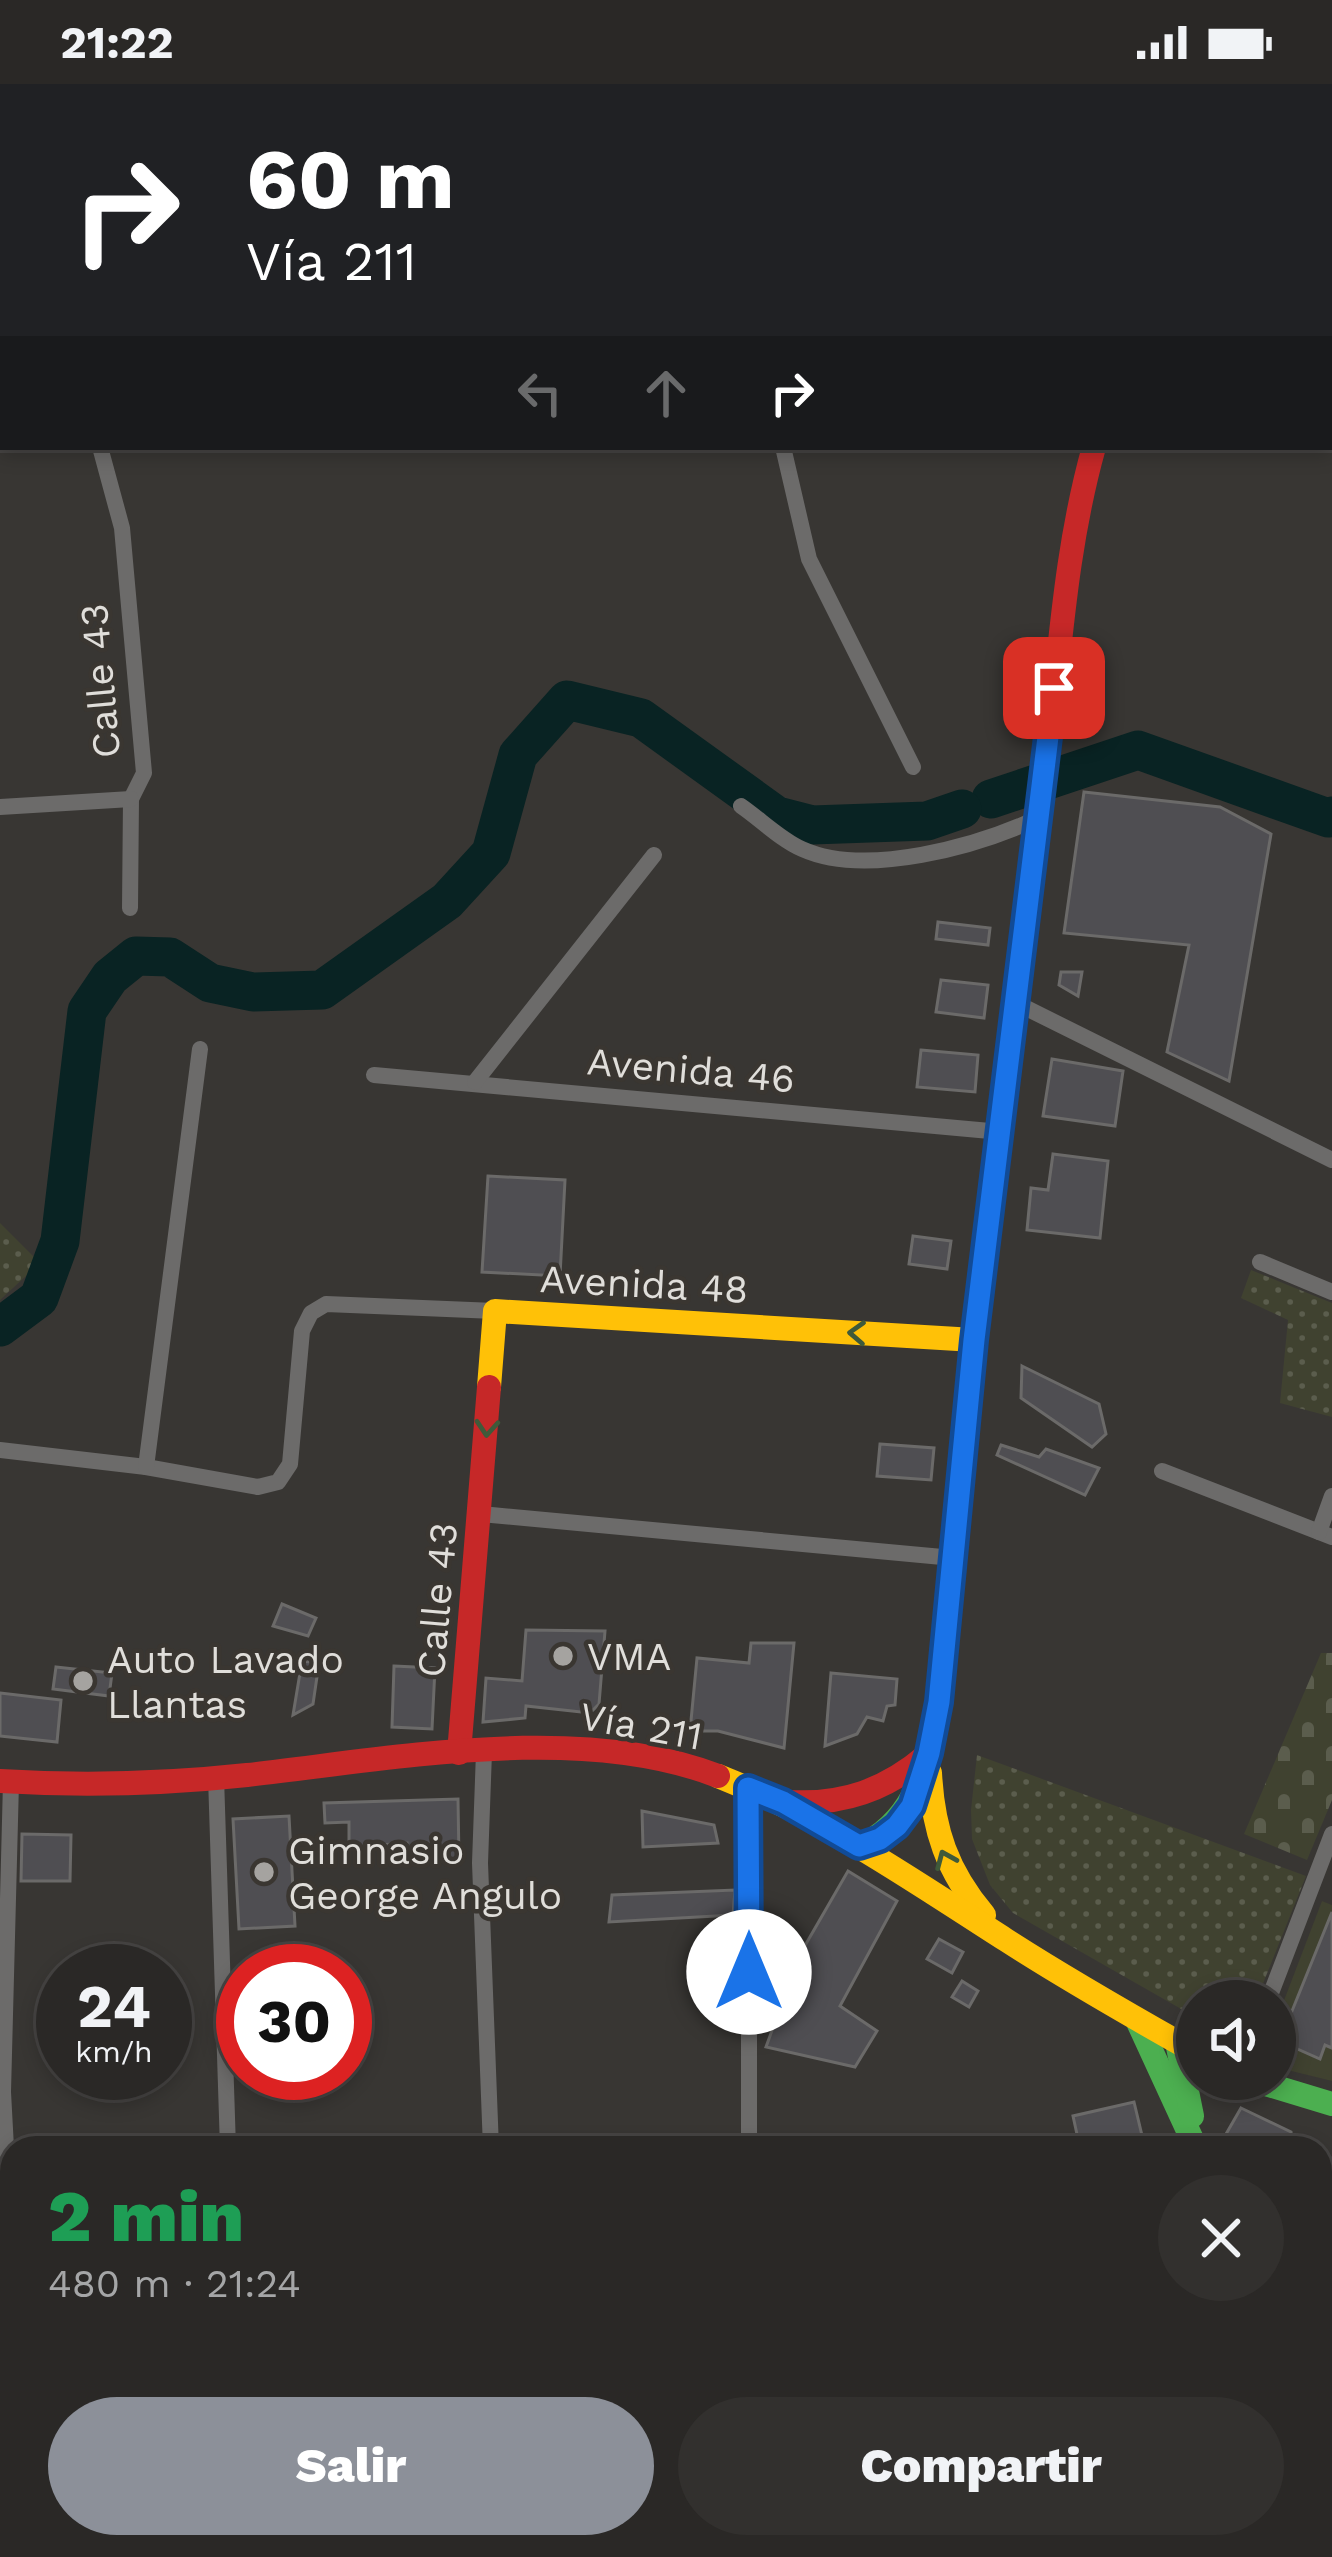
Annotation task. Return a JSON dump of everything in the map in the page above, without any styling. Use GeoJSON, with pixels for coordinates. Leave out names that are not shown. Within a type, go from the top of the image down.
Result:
{"type":"FeatureCollection","features":[{"type":"Feature","properties":{"kind":"main road"},"geometry":{"type":"LineString","coordinates":[[859,1846],[880,1839],[912,1806],[929,1753],[946,1652],[974,1340],[1075,514],[1093,450]]}},
{"type":"Feature","properties":{"kind":"main road","name":"Avenida 48"},"geometry":{"type":"LineString","coordinates":[[495,1311],[974,1340]]}},
{"type":"Feature","properties":{"kind":"main road","name":"Calle 43"},"geometry":{"type":"LineString","coordinates":[[471,1752],[495,1311]]}},
{"type":"Feature","properties":{"kind":"main road","name":"Vía 211"},"geometry":{"type":"LineString","coordinates":[[6,1782],[101,1784],[216,1778],[471,1752],[600,1749],[684,1765],[783,1802],[1176,2041]]}},
{"type":"Feature","properties":{"kind":"main road"},"geometry":{"type":"LineString","coordinates":[[783,1802],[851,1799],[893,1782],[929,1753]]}},
{"type":"Feature","properties":{"kind":"main road"},"geometry":{"type":"LineString","coordinates":[[929,1753],[940,1855],[961,1890],[1010,1943]]}},
{"type":"Feature","properties":{"kind":"main road"},"geometry":{"type":"LineString","coordinates":[[1137,2019],[1191,2136]]}},
{"type":"Feature","properties":{"kind":"main road"},"geometry":{"type":"LineString","coordinates":[[1296,2093],[1332,2104]]}},
{"type":"Feature","properties":{"kind":"main road"},"geometry":{"type":"LineString","coordinates":[[1190,2100],[1194,2136]]}},
{"type":"Feature","properties":{"kind":"street","name":"Calle 43"},"geometry":{"type":"LineString","coordinates":[[101,450],[122,528],[144,773],[131,799],[130,908]]}},
{"type":"Feature","properties":{"kind":"street"},"geometry":{"type":"LineString","coordinates":[[784,450],[809,559],[913,767]]}},
{"type":"Feature","properties":{"kind":"street"},"geometry":{"type":"LineString","coordinates":[[0,807],[131,799]]}},
{"type":"Feature","properties":{"kind":"street"},"geometry":{"type":"LineString","coordinates":[[741,806],[802,849],[845,860],[908,857],[1004,834],[1039,810]]}},
{"type":"Feature","properties":{"kind":"street"},"geometry":{"type":"LineString","coordinates":[[475,1082],[653,855]]}},
{"type":"Feature","properties":{"kind":"street"},"geometry":{"type":"LineString","coordinates":[[1016,1003],[1332,1160]]}},
{"type":"Feature","properties":{"kind":"street"},"geometry":{"type":"LineString","coordinates":[[0,1450],[146,1467],[200,1049]]}},
{"type":"Feature","properties":{"kind":"street","name":"Avenida 46"},"geometry":{"type":"LineString","coordinates":[[374,1075],[1001,1132]]}},
{"type":"Feature","properties":{"kind":"street"},"geometry":{"type":"LineString","coordinates":[[1260,1262],[1332,1292]]}},
{"type":"Feature","properties":{"kind":"street","name":"Avenida 48"},"geometry":{"type":"LineString","coordinates":[[146,1467],[258,1487],[278,1482],[290,1464],[302,1331],[311,1312],[326,1304],[495,1311]]}},
{"type":"Feature","properties":{"kind":"street"},"geometry":{"type":"LineString","coordinates":[[1162,1471],[1325,1534],[1332,1496]]}},
{"type":"Feature","properties":{"kind":"street"},"geometry":{"type":"LineString","coordinates":[[482,1514],[953,1558]]}},
{"type":"Feature","properties":{"kind":"street","name":"Calle 43"},"geometry":{"type":"LineString","coordinates":[[471,1752],[490,2136]]}},
{"type":"Feature","properties":{"kind":"street"},"geometry":{"type":"LineString","coordinates":[[216,1778],[228,2136]]}},
{"type":"Feature","properties":{"kind":"street"},"geometry":{"type":"LineString","coordinates":[[5,2136],[6,1782]]}},
{"type":"Feature","properties":{"kind":"street"},"geometry":{"type":"LineString","coordinates":[[748,1788],[749,2136]]}},
{"type":"Feature","properties":{"kind":"street"},"geometry":{"type":"LineString","coordinates":[[1276,1980],[1332,1834]]}},
{"type":"Feature","properties":{"kind":"green space"},"geometry":{"type":"Polygon","coordinates":[[[0,1223],[40,1263],[0,1300],[0,1223]]]}},
{"type":"Feature","properties":{"kind":"green space"},"geometry":{"type":"Polygon","coordinates":[[[1251,1270],[1332,1303],[1332,1417],[1280,1403],[1288,1320],[1241,1298],[1251,1270]]]}},
{"type":"Feature","properties":{"kind":"green space"},"geometry":{"type":"Polygon","coordinates":[[[1321,1653],[1332,1653],[1332,1800],[1307,1860],[1244,1834],[1321,1653]]]}},
{"type":"Feature","properties":{"kind":"green space"},"geometry":{"type":"Polygon","coordinates":[[[977,1755],[1306,1876],[1264,1980],[1176,1980],[1176,2006],[1013,1913],[990,1885],[972,1839],[977,1755]]]}},
{"type":"Feature","properties":{"kind":"green space"},"geometry":{"type":"Polygon","coordinates":[[[1322,1901],[1332,1905],[1332,2081],[1296,2072],[1296,1980],[1292,1980],[1322,1901]]]}},
{"type":"Feature","properties":{"kind":"building"},"geometry":{"type":"Polygon","coordinates":[[[1084,792],[1220,807],[1271,834],[1229,1081],[1167,1052],[1189,945],[1064,933],[1084,792]]]}},
{"type":"Feature","properties":{"kind":"building"},"geometry":{"type":"Polygon","coordinates":[[[938,922],[990,928],[988,945],[936,939],[938,922]]]}},
{"type":"Feature","properties":{"kind":"building"},"geometry":{"type":"Polygon","coordinates":[[[1061,972],[1082,972],[1078,996],[1059,985],[1061,972]]]}},
{"type":"Feature","properties":{"kind":"building"},"geometry":{"type":"Polygon","coordinates":[[[941,980],[988,985],[984,1018],[936,1012],[941,980]]]}},
{"type":"Feature","properties":{"kind":"building"},"geometry":{"type":"Polygon","coordinates":[[[921,1050],[978,1055],[975,1092],[917,1087],[921,1050]]]}},
{"type":"Feature","properties":{"kind":"building"},"geometry":{"type":"Polygon","coordinates":[[[1052,1059],[1123,1071],[1115,1126],[1043,1116],[1052,1059]]]}},
{"type":"Feature","properties":{"kind":"building"},"geometry":{"type":"Polygon","coordinates":[[[1053,1154],[1108,1161],[1100,1238],[1027,1230],[1031,1188],[1048,1190],[1053,1154]]]}},
{"type":"Feature","properties":{"kind":"building"},"geometry":{"type":"Polygon","coordinates":[[[488,1176],[565,1180],[560,1276],[482,1272],[488,1176]]]}},
{"type":"Feature","properties":{"kind":"building"},"geometry":{"type":"Polygon","coordinates":[[[913,1236],[951,1241],[947,1269],[909,1264],[913,1236]]]}},
{"type":"Feature","properties":{"kind":"building"},"geometry":{"type":"Polygon","coordinates":[[[1022,1366],[1099,1404],[1106,1434],[1092,1447],[1021,1398],[1022,1366]]]}},
{"type":"Feature","properties":{"kind":"building"},"geometry":{"type":"Polygon","coordinates":[[[880,1444],[934,1448],[931,1480],[877,1476],[880,1444]]]}},
{"type":"Feature","properties":{"kind":"building"},"geometry":{"type":"Polygon","coordinates":[[[1001,1445],[1039,1457],[1046,1449],[1099,1468],[1085,1495],[997,1455],[1001,1445]]]}},
{"type":"Feature","properties":{"kind":"building"},"geometry":{"type":"Polygon","coordinates":[[[282,1604],[316,1618],[308,1636],[273,1626],[282,1604]]]}},
{"type":"Feature","properties":{"kind":"building","name":"VMA"},"geometry":{"type":"Polygon","coordinates":[[[526,1630],[605,1631],[599,1704],[590,1713],[526,1706],[525,1718],[483,1722],[486,1678],[522,1681],[526,1630]]]}},
{"type":"Feature","properties":{"kind":"building"},"geometry":{"type":"Polygon","coordinates":[[[751,1643],[794,1643],[784,1748],[718,1731],[690,1731],[697,1658],[749,1663],[751,1643]]]}},
{"type":"Feature","properties":{"kind":"building"},"geometry":{"type":"Polygon","coordinates":[[[302,1661],[319,1663],[313,1704],[293,1715],[302,1661]]]}},
{"type":"Feature","properties":{"kind":"building"},"geometry":{"type":"Polygon","coordinates":[[[394,1666],[435,1668],[432,1729],[392,1727],[394,1666]]]}},
{"type":"Feature","properties":{"kind":"building","name":"Auto Lavado Llantas"},"geometry":{"type":"Polygon","coordinates":[[[56,1667],[112,1673],[109,1696],[53,1689],[56,1667]]]}},
{"type":"Feature","properties":{"kind":"building"},"geometry":{"type":"Polygon","coordinates":[[[831,1673],[897,1679],[895,1705],[887,1706],[883,1721],[867,1717],[857,1734],[825,1746],[831,1673]]]}},
{"type":"Feature","properties":{"kind":"building"},"geometry":{"type":"Polygon","coordinates":[[[0,1693],[61,1700],[57,1742],[0,1736],[0,1693]]]}},
{"type":"Feature","properties":{"kind":"building"},"geometry":{"type":"Polygon","coordinates":[[[458,1799],[459,1860],[408,1863],[407,1843],[349,1847],[349,1822],[325,1823],[324,1803],[458,1799]]]}},
{"type":"Feature","properties":{"kind":"building"},"geometry":{"type":"Polygon","coordinates":[[[642,1811],[714,1825],[718,1843],[643,1847],[642,1811]]]}},
{"type":"Feature","properties":{"kind":"building","name":"Gimnasio George Angulo"},"geometry":{"type":"Polygon","coordinates":[[[289,1816],[295,1926],[239,1929],[233,1819],[289,1816]]]}},
{"type":"Feature","properties":{"kind":"building"},"geometry":{"type":"Polygon","coordinates":[[[22,1834],[71,1835],[70,1881],[21,1881],[22,1834]]]}},
{"type":"Feature","properties":{"kind":"building"},"geometry":{"type":"Polygon","coordinates":[[[848,1871],[897,1901],[840,2006],[877,2031],[855,2067],[766,2047],[799,1956],[848,1871]]]}},
{"type":"Feature","properties":{"kind":"building"},"geometry":{"type":"Polygon","coordinates":[[[735,1890],[733,1915],[609,1922],[612,1895],[735,1890]]]}},
{"type":"Feature","properties":{"kind":"building"},"geometry":{"type":"Polygon","coordinates":[[[1332,1912],[1332,2048],[1325,2045],[1320,2059],[1296,2048],[1296,2001],[1332,1912]]]}},
{"type":"Feature","properties":{"kind":"building"},"geometry":{"type":"Polygon","coordinates":[[[939,1939],[963,1952],[952,1973],[927,1959],[939,1939]]]}},
{"type":"Feature","properties":{"kind":"building"},"geometry":{"type":"Polygon","coordinates":[[[962,1981],[978,1991],[969,2007],[952,1997],[962,1981]]]}},
{"type":"Feature","properties":{"kind":"building"},"geometry":{"type":"Polygon","coordinates":[[[1134,2102],[1142,2136],[1077,2136],[1073,2116],[1134,2102]]]}},
{"type":"Feature","properties":{"kind":"building"},"geometry":{"type":"Polygon","coordinates":[[[1241,2108],[1292,2136],[1225,2136],[1241,2108]]]}},
{"type":"Feature","properties":{"kind":"waterway"},"geometry":{"type":"LineString","coordinates":[[0,1327],[39,1298],[60,1241],[87,1011],[110,977],[136,956],[170,957],[210,983],[253,992],[322,990],[447,901],[491,853],[518,755],[567,700],[641,718],[777,816],[812,825],[927,821],[962,809]]}},
{"type":"Feature","properties":{"kind":"waterway"},"geometry":{"type":"LineString","coordinates":[[991,799],[1138,750],[1332,816]]}},
{"type":"Feature","properties":{"kind":"traffic: fast"},"geometry":{"type":"LineString","coordinates":[[859,1847],[877,1837],[903,1811],[920,1780],[935,1724],[974,1340],[1012,1035]]}},
{"type":"Feature","properties":{"kind":"traffic: fast"},"geometry":{"type":"LineString","coordinates":[[1138,2022],[1190,2136]]}},
{"type":"Feature","properties":{"kind":"traffic: fast"},"geometry":{"type":"LineString","coordinates":[[1296,2093],[1332,2104]]}},
{"type":"Feature","properties":{"kind":"traffic: fast"},"geometry":{"type":"LineString","coordinates":[[1189,2100],[1192,2116]]}},
{"type":"Feature","properties":{"kind":"traffic: slow"},"geometry":{"type":"LineString","coordinates":[[489,1387],[495,1311],[974,1340]]}},
{"type":"Feature","properties":{"kind":"traffic: slow"},"geometry":{"type":"LineString","coordinates":[[930,1773],[944,1849],[984,1915]]}},
{"type":"Feature","properties":{"kind":"traffic: slow"},"geometry":{"type":"LineString","coordinates":[[718,1776],[830,1830],[1176,2041]]}},
{"type":"Feature","properties":{"kind":"traffic: jam"},"geometry":{"type":"LineString","coordinates":[[1012,1035],[1066,590],[1093,450]]}},
{"type":"Feature","properties":{"kind":"traffic: jam"},"geometry":{"type":"LineString","coordinates":[[459,1753],[489,1387]]}},
{"type":"Feature","properties":{"kind":"traffic: jam"},"geometry":{"type":"LineString","coordinates":[[0,1781],[185,1780],[423,1754],[546,1748],[664,1760],[718,1776]]}},
{"type":"Feature","properties":{"kind":"traffic: jam"},"geometry":{"type":"LineString","coordinates":[[789,1802],[828,1801],[863,1793],[896,1778],[927,1755]]}},
{"type":"Feature","properties":{"kind":"place","name":"VMA"},"geometry":{"type":"Point","coordinates":[563,1656]}},
{"type":"Feature","properties":{"kind":"place","name":"Auto Lavado Llantas"},"geometry":{"type":"Point","coordinates":[83,1681]}},
{"type":"Feature","properties":{"kind":"place","name":"Gimnasio George Angulo"},"geometry":{"type":"Point","coordinates":[264,1872]}},
{"type":"Feature","properties":{"kind":"route"},"geometry":{"type":"LineString","coordinates":[[749,1972],[748,1788],[783,1802],[859,1846],[897,1826],[912,1806],[929,1753],[946,1652],[974,1340],[1054,688]]}}]}
